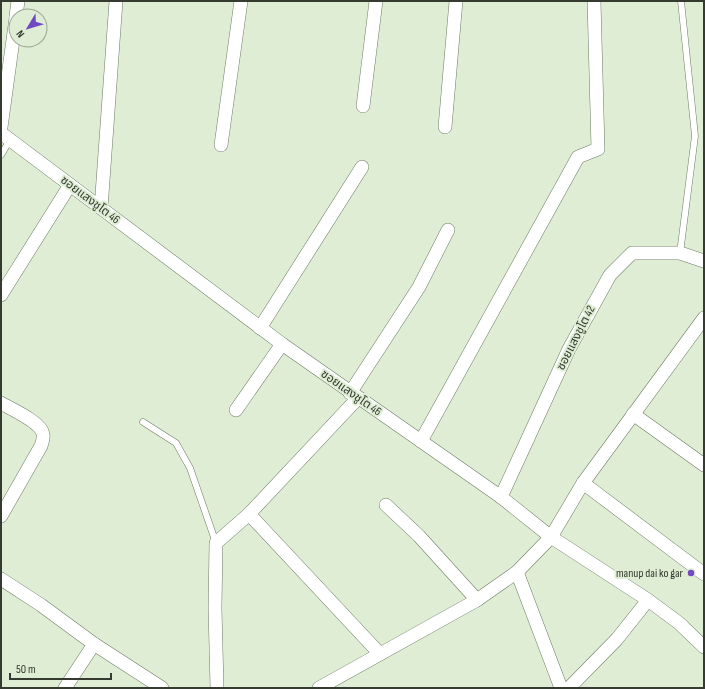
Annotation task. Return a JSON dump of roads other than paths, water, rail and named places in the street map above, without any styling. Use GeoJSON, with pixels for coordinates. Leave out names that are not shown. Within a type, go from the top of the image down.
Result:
{"type":"FeatureCollection","features":[{"type":"Feature","properties":{"kind":"street"},"geometry":{"type":"LineString","coordinates":[[101,208],[116,1]]}},
{"type":"Feature","properties":{"kind":"street"},"geometry":{"type":"LineString","coordinates":[[221,145],[241,1]]}},
{"type":"Feature","properties":{"kind":"street"},"geometry":{"type":"LineString","coordinates":[[363,106],[376,1]]}},
{"type":"Feature","properties":{"kind":"street"},"geometry":{"type":"LineString","coordinates":[[445,126],[456,1]]}},
{"type":"Feature","properties":{"kind":"street"},"geometry":{"type":"LineString","coordinates":[[421,441],[578,157],[598,149],[594,1]]}},
{"type":"Feature","properties":{"kind":"street"},"geometry":{"type":"LineString","coordinates":[[1,127],[12,48]]}},
{"type":"Feature","properties":{"kind":"street","name":"ซอยแสงชูโต 46"},"geometry":{"type":"LineString","coordinates":[[6,136],[260,328],[354,396],[501,497],[551,537],[679,622],[704,647]]}},
{"type":"Feature","properties":{"kind":"street"},"geometry":{"type":"LineString","coordinates":[[260,328],[362,167]]}},
{"type":"Feature","properties":{"kind":"street"},"geometry":{"type":"LineString","coordinates":[[1,295],[70,185]]}},
{"type":"Feature","properties":{"kind":"street"},"geometry":{"type":"LineString","coordinates":[[217,688],[215,608],[216,543],[249,514],[354,396],[419,287],[448,230]]}},
{"type":"Feature","properties":{"kind":"street","name":"ซอยแสงชูโต 42"},"geometry":{"type":"LineString","coordinates":[[501,497],[569,349],[610,275],[632,253],[680,253],[704,261]]}},
{"type":"Feature","properties":{"kind":"street"},"geometry":{"type":"LineString","coordinates":[[319,688],[477,600],[517,572],[551,537],[583,483],[704,318]]}},
{"type":"Feature","properties":{"kind":"street"},"geometry":{"type":"LineString","coordinates":[[236,410],[282,344]]}},
{"type":"Feature","properties":{"kind":"street"},"geometry":{"type":"LineString","coordinates":[[1,403],[34,422],[41,428],[44,435],[41,446],[1,516]]}},
{"type":"Feature","properties":{"kind":"street"},"geometry":{"type":"LineString","coordinates":[[633,414],[704,464]]}},
{"type":"Feature","properties":{"kind":"street"},"geometry":{"type":"LineString","coordinates":[[583,483],[704,574]]}},
{"type":"Feature","properties":{"kind":"street"},"geometry":{"type":"LineString","coordinates":[[386,505],[419,536],[477,600]]}},
{"type":"Feature","properties":{"kind":"street"},"geometry":{"type":"LineString","coordinates":[[249,514],[380,654]]}},
{"type":"Feature","properties":{"kind":"street"},"geometry":{"type":"LineString","coordinates":[[517,572],[561,688]]}},
{"type":"Feature","properties":{"kind":"street"},"geometry":{"type":"LineString","coordinates":[[2,581],[41,605],[94,644],[162,688]]}},
{"type":"Feature","properties":{"kind":"street"},"geometry":{"type":"LineString","coordinates":[[570,688],[617,639],[648,600]]}},
{"type":"Feature","properties":{"kind":"street"},"geometry":{"type":"LineString","coordinates":[[65,688],[94,644]]}},
{"type":"Feature","properties":{"kind":"lane"},"geometry":{"type":"LineString","coordinates":[[680,253],[695,136],[681,1]]}},
{"type":"Feature","properties":{"kind":"lane"},"geometry":{"type":"LineString","coordinates":[[1,155],[6,136]]}},
{"type":"Feature","properties":{"kind":"lane"},"geometry":{"type":"LineString","coordinates":[[143,422],[176,443],[190,468],[216,543]]}},
{"type":"Feature","properties":{"kind":"place","name":"manup dai ko gar"},"geometry":{"type":"Point","coordinates":[691,573]}}]}
